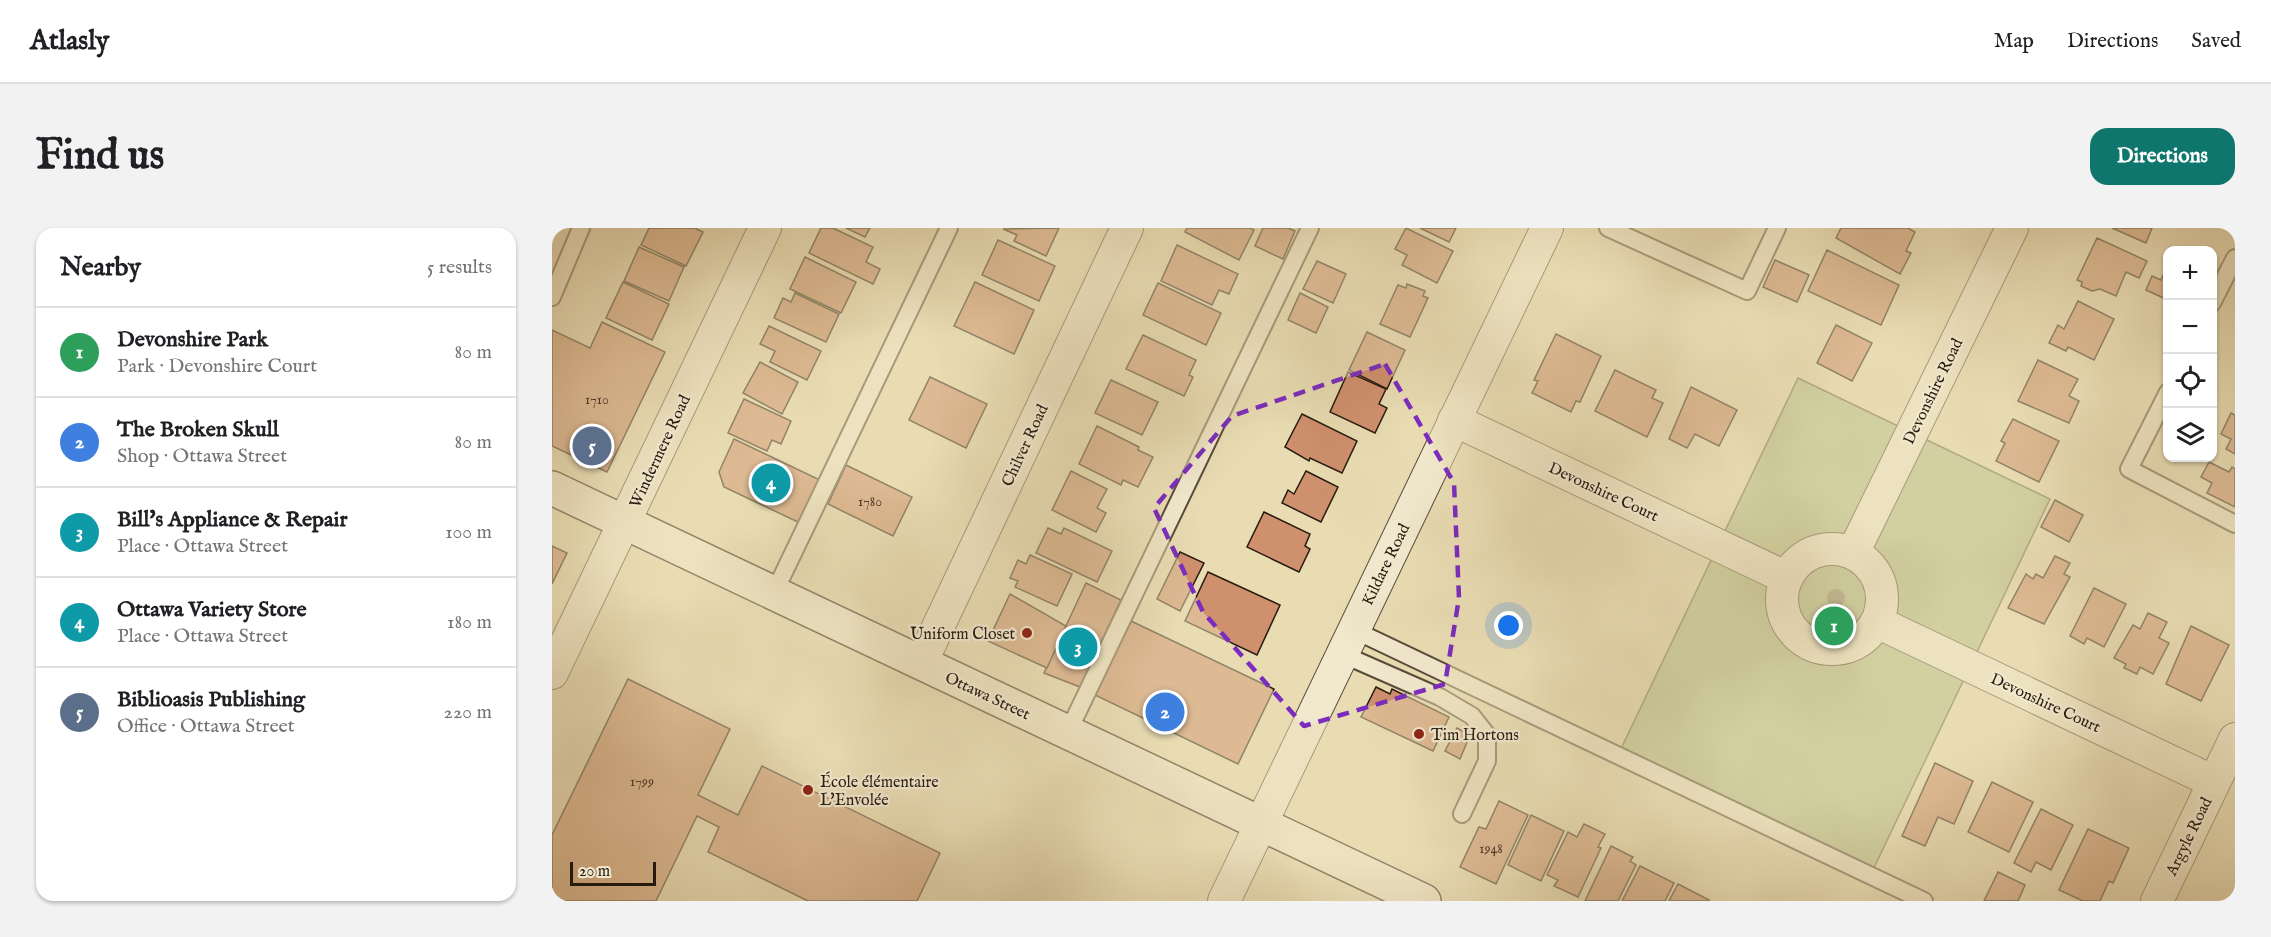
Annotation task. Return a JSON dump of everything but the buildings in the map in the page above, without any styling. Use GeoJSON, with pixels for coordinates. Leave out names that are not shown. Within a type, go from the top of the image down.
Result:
{"type":"FeatureCollection","features":[{"type":"Feature","properties":{"kind":"street","name":"Windermere Road"},"geometry":{"type":"LineString","coordinates":[[552,674],[765,228]]}},
{"type":"Feature","properties":{"kind":"street","name":"Chilver Road"},"geometry":{"type":"LineString","coordinates":[[921,663],[1127,228]]}},
{"type":"Feature","properties":{"kind":"street","name":"Kildare Road"},"geometry":{"type":"LineString","coordinates":[[1224,901],[1547,228]]}},
{"type":"Feature","properties":{"kind":"street","name":"Devonshire Road"},"geometry":{"type":"LineString","coordinates":[[1853,553],[2012,228]]}},
{"type":"Feature","properties":{"kind":"street","name":"Devonshire Court"},"geometry":{"type":"LineString","coordinates":[[1454,420],[1787,578]]}},
{"type":"Feature","properties":{"kind":"street","name":"Ottawa Street"},"geometry":{"type":"LineString","coordinates":[[552,488],[1424,901]]}},
{"type":"Feature","properties":{"kind":"street"},"geometry":{"type":"LineString","coordinates":[[1836,549],[1853,553],[1866,562],[1876,575],[1882,590],[1882,606],[1877,622],[1868,634],[1855,644],[1839,649],[1823,648],[1809,643],[1796,633],[1786,619],[1782,602],[1787,578],[1804,557],[1820,550],[1836,549]]}},
{"type":"Feature","properties":{"kind":"street","name":"Devonshire Court"},"geometry":{"type":"LineString","coordinates":[[1877,622],[2214,782]]}},
{"type":"Feature","properties":{"kind":"street","name":"Argyle Road"},"geometry":{"type":"LineString","coordinates":[[2157,901],[2235,739]]}},
{"type":"Feature","properties":{"kind":"lane"},"geometry":{"type":"LineString","coordinates":[[552,297],[581,228]]}},
{"type":"Feature","properties":{"kind":"lane"},"geometry":{"type":"LineString","coordinates":[[774,593],[949,228]]}},
{"type":"Feature","properties":{"kind":"lane"},"geometry":{"type":"LineString","coordinates":[[1068,732],[1310,228]]}},
{"type":"Feature","properties":{"kind":"lane"},"geometry":{"type":"LineString","coordinates":[[1608,228],[1747,291],[1777,228]]}},
{"type":"Feature","properties":{"kind":"lane"},"geometry":{"type":"LineString","coordinates":[[2214,300],[2235,258]]}},
{"type":"Feature","properties":{"kind":"lane"},"geometry":{"type":"LineString","coordinates":[[2163,402],[2129,469],[2235,524]]}},
{"type":"Feature","properties":{"kind":"lane"},"geometry":{"type":"LineString","coordinates":[[1348,642],[1472,716],[1488,735],[1487,761],[1462,814]]}},
{"type":"Feature","properties":{"kind":"lane"},"geometry":{"type":"LineString","coordinates":[[1348,642],[1924,901]]}},
{"type":"Feature","properties":{"kind":"highlighted area"},"geometry":{"type":"Polygon","coordinates":[[[1385,364],[1454,483],[1459,598],[1445,684],[1304,726],[1203,612],[1154,508],[1232,416],[1385,364]]]}},
{"type":"Feature","properties":{"kind":"green space"},"geometry":{"type":"Polygon","coordinates":[[[1798,378],[2050,499],[1871,874],[1619,753],[1798,378]]]}},
{"type":"Feature","properties":{"kind":"place","name":"Biblioasis Publishing"},"geometry":{"type":"Point","coordinates":[592,446]}},
{"type":"Feature","properties":{"kind":"place","name":"Ottawa Variety Store"},"geometry":{"type":"Point","coordinates":[771,483]}},
{"type":"Feature","properties":{"kind":"place","name":"Devonshire Park"},"geometry":{"type":"Point","coordinates":[1834,626]}},
{"type":"Feature","properties":{"kind":"place","name":"Uniform Closet"},"geometry":{"type":"Point","coordinates":[1027,633]}},
{"type":"Feature","properties":{"kind":"place","name":"Bill's Appliance & Repair"},"geometry":{"type":"Point","coordinates":[1078,647]}},
{"type":"Feature","properties":{"kind":"place","name":"The Broken Skull"},"geometry":{"type":"Point","coordinates":[1165,712]}},
{"type":"Feature","properties":{"kind":"place","name":"Tim Hortons"},"geometry":{"type":"Point","coordinates":[1419,734]}},
{"type":"Feature","properties":{"kind":"place","name":"École élémentaire L'Envolée"},"geometry":{"type":"Point","coordinates":[808,790]}}]}
